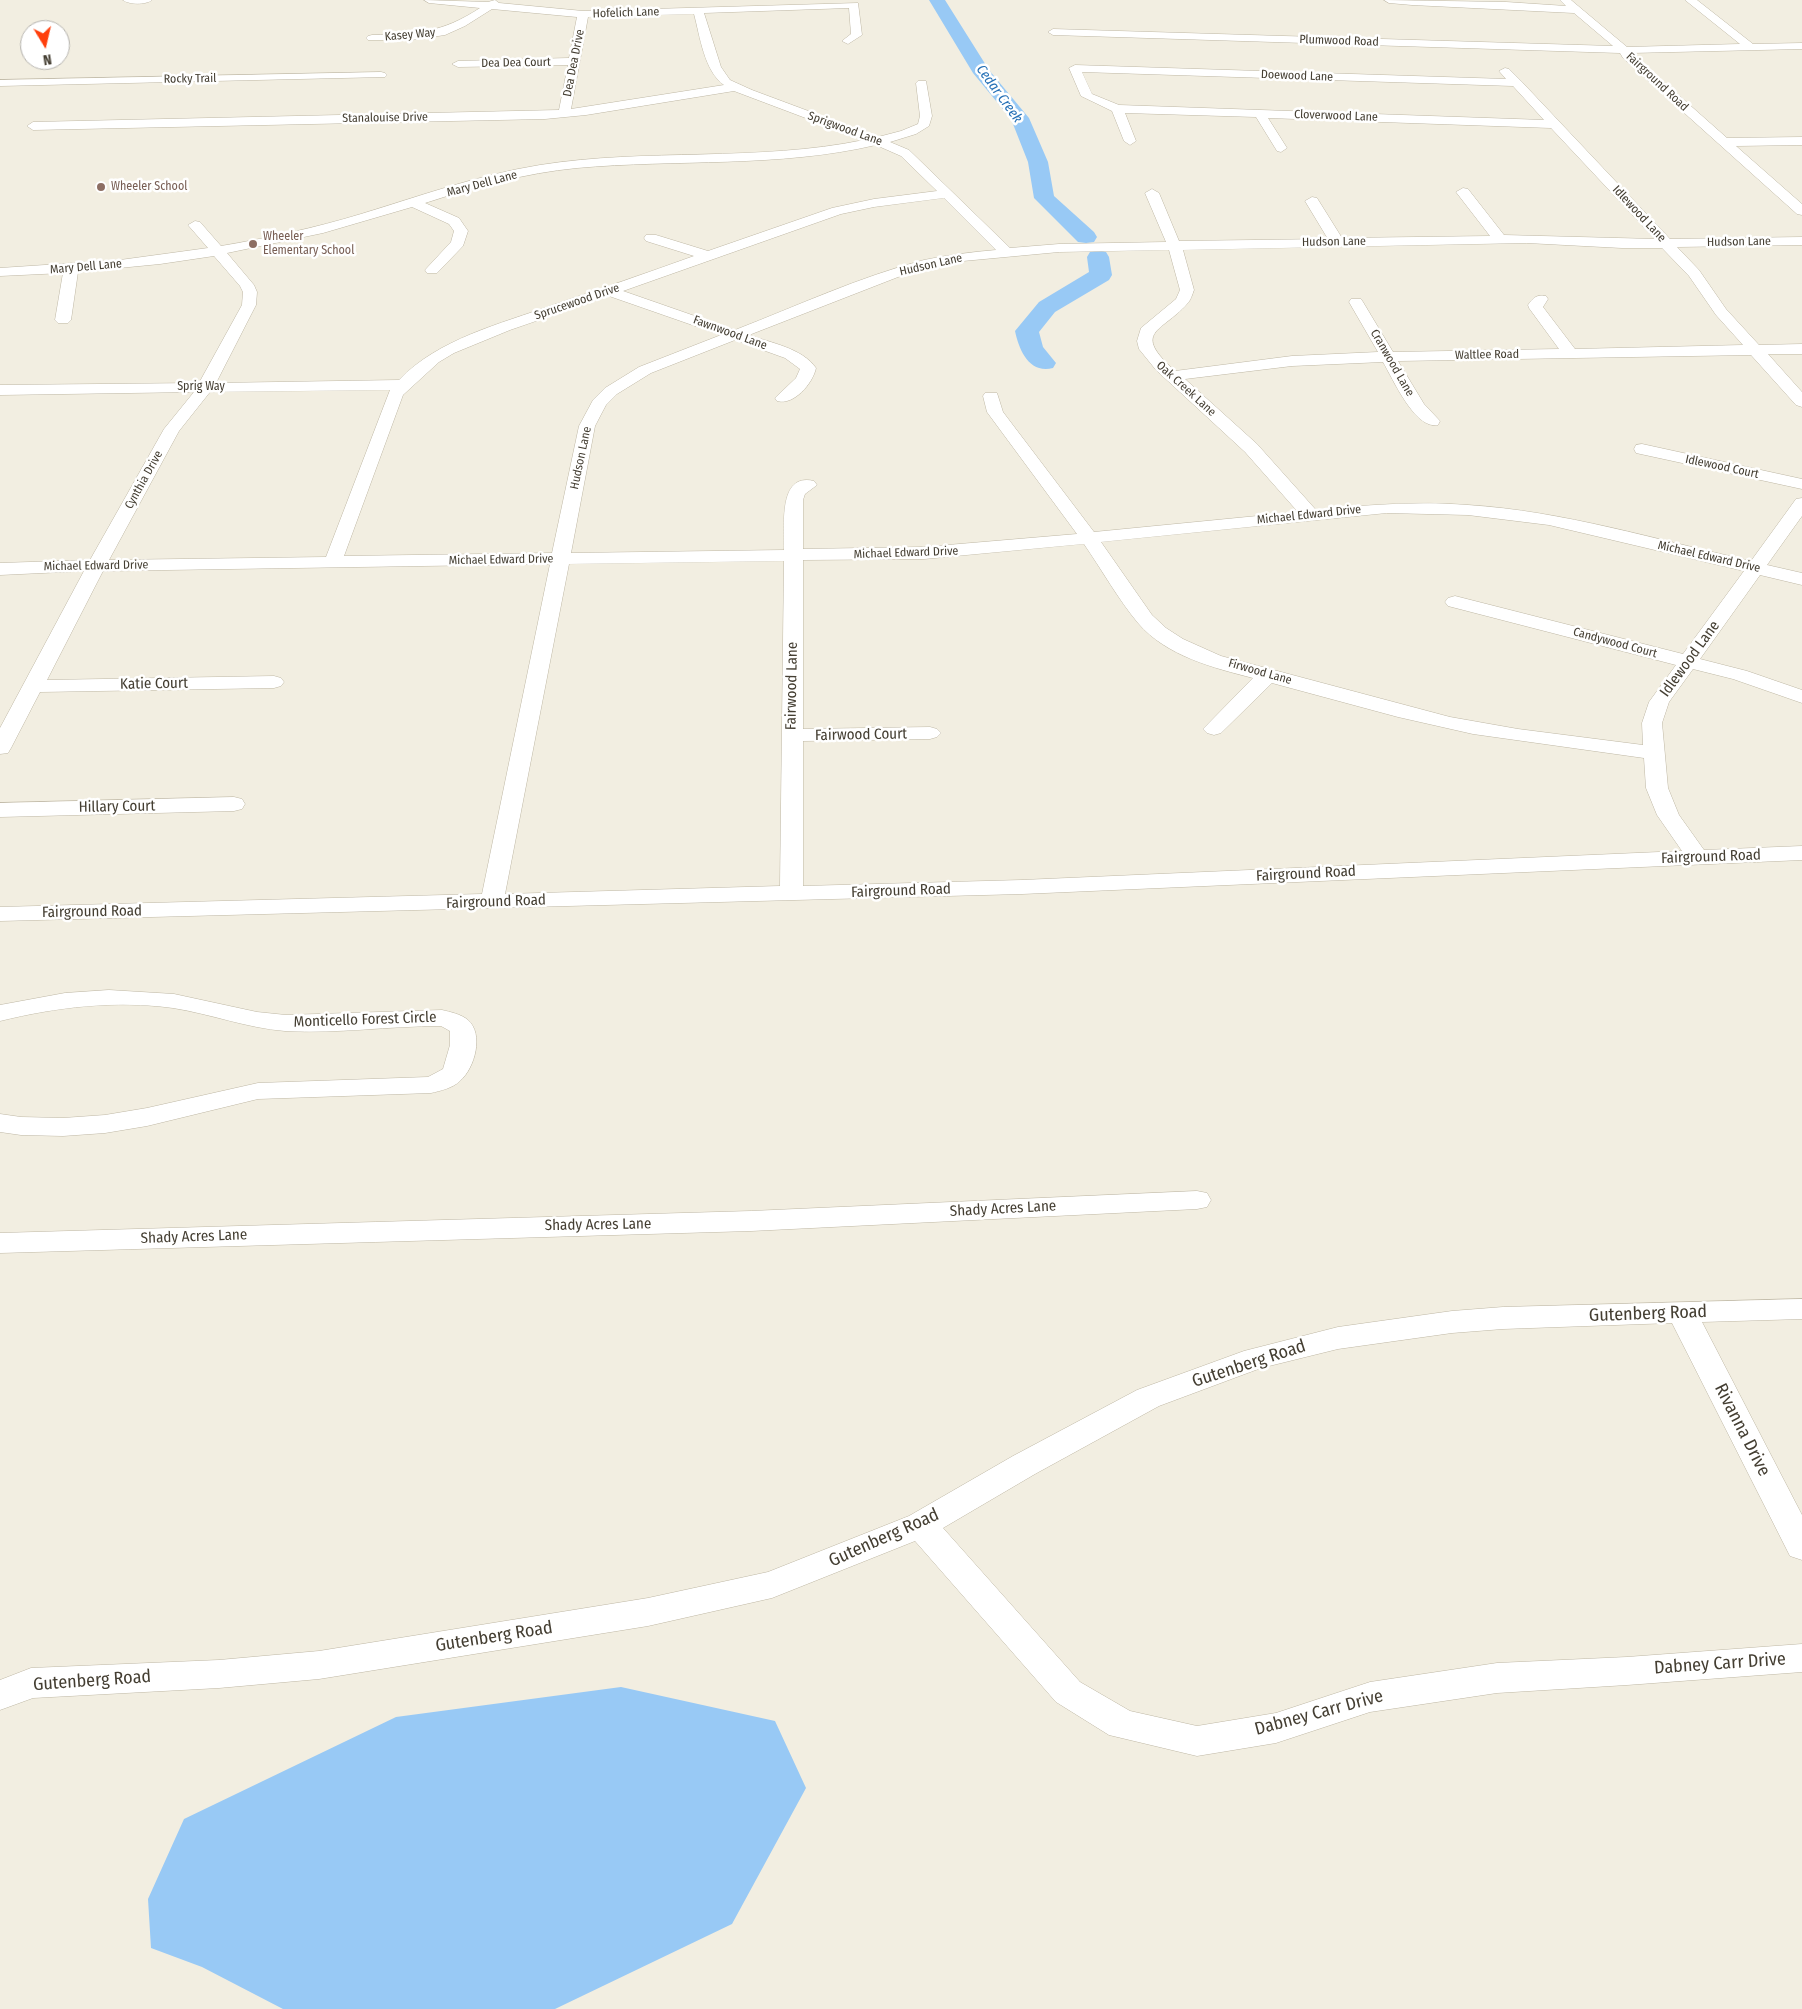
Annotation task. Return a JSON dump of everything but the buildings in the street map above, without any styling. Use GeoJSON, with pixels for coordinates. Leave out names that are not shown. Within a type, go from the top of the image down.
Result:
{"type":"FeatureCollection","features":[{"type":"Feature","properties":{"kind":"street"},"geometry":{"type":"LineString","coordinates":[[128,0],[146,0]]}},
{"type":"Feature","properties":{"kind":"street","name":"Hofelich Lane"},"geometry":{"type":"LineString","coordinates":[[429,0],[495,3],[584,14],[854,6],[857,35],[848,41]]}},
{"type":"Feature","properties":{"kind":"street"},"geometry":{"type":"LineString","coordinates":[[1389,0],[1431,4],[1550,7],[1576,10]]}},
{"type":"Feature","properties":{"kind":"street"},"geometry":{"type":"LineString","coordinates":[[1565,0],[1624,50]]}},
{"type":"Feature","properties":{"kind":"street"},"geometry":{"type":"LineString","coordinates":[[1690,0],[1752,48]]}},
{"type":"Feature","properties":{"kind":"street","name":"Kasey Way"},"geometry":{"type":"LineString","coordinates":[[372,38],[409,37],[442,32],[453,28],[495,3]]}},
{"type":"Feature","properties":{"kind":"street","name":"Sprigwood Lane"},"geometry":{"type":"LineString","coordinates":[[698,10],[718,74],[735,87],[899,150],[912,159],[1006,252]]}},
{"type":"Feature","properties":{"kind":"street","name":"Dea Dea Drive"},"geometry":{"type":"LineString","coordinates":[[564,113],[584,14]]}},
{"type":"Feature","properties":{"kind":"street","name":"Plumwood Road"},"geometry":{"type":"LineString","coordinates":[[1053,32],[1624,50]]}},
{"type":"Feature","properties":{"kind":"street","name":"Idlewood Lane"},"geometry":{"type":"LineString","coordinates":[[1469,33],[1694,273],[1721,312],[1802,402]]}},
{"type":"Feature","properties":{"kind":"street","name":"Fairground Road"},"geometry":{"type":"LineString","coordinates":[[1802,46],[1624,50],[1627,56],[1802,211]]}},
{"type":"Feature","properties":{"kind":"street","name":"Dea Dea Court"},"geometry":{"type":"LineString","coordinates":[[458,64],[574,61]]}},
{"type":"Feature","properties":{"kind":"street","name":"Doewood Lane"},"geometry":{"type":"LineString","coordinates":[[1076,68],[1517,83]]}},
{"type":"Feature","properties":{"kind":"street","name":"Cloverwood Lane"},"geometry":{"type":"LineString","coordinates":[[1076,68],[1085,94],[1094,100],[1117,109],[1555,124]]}},
{"type":"Feature","properties":{"kind":"street","name":"Rocky Trail"},"geometry":{"type":"LineString","coordinates":[[0,83],[381,75]]}},
{"type":"Feature","properties":{"kind":"street","name":"Mary Dell Lane"},"geometry":{"type":"LineString","coordinates":[[0,272],[71,269],[215,251],[313,231],[498,178],[565,166],[604,162],[798,156],[877,141],[914,131],[923,126],[927,115],[921,91],[922,83]]}},
{"type":"Feature","properties":{"kind":"street","name":"Stanalouise Drive"},"geometry":{"type":"LineString","coordinates":[[33,126],[564,113],[735,87]]}},
{"type":"Feature","properties":{"kind":"street"},"geometry":{"type":"LineString","coordinates":[[1117,109],[1130,141]]}},
{"type":"Feature","properties":{"kind":"street"},"geometry":{"type":"LineString","coordinates":[[1260,114],[1281,148]]}},
{"type":"Feature","properties":{"kind":"street"},"geometry":{"type":"LineString","coordinates":[[1408,119],[1418,133]]}},
{"type":"Feature","properties":{"kind":"street"},"geometry":{"type":"LineString","coordinates":[[1723,142],[1802,141]]}},
{"type":"Feature","properties":{"kind":"street"},"geometry":{"type":"LineString","coordinates":[[1463,192],[1500,240]]}},
{"type":"Feature","properties":{"kind":"street","name":"Oak Creek Lane"},"geometry":{"type":"LineString","coordinates":[[1152,193],[1174,245],[1188,290],[1182,301],[1150,328],[1145,341],[1147,349],[1154,360],[1251,448],[1311,515]]}},
{"type":"Feature","properties":{"kind":"street","name":"Sprucewood Drive"},"geometry":{"type":"LineString","coordinates":[[333,562],[395,394],[422,367],[449,350],[505,327],[848,208],[948,194]]}},
{"type":"Feature","properties":{"kind":"street"},"geometry":{"type":"LineString","coordinates":[[1312,201],[1337,242]]}},
{"type":"Feature","properties":{"kind":"street"},"geometry":{"type":"LineString","coordinates":[[415,203],[454,221],[461,231],[458,244],[432,270]]}},
{"type":"Feature","properties":{"kind":"street","name":"Cynthia Drive"},"geometry":{"type":"LineString","coordinates":[[0,748],[58,636],[172,429],[206,386],[243,318],[250,299],[247,285],[215,251],[195,225]]}},
{"type":"Feature","properties":{"kind":"street"},"geometry":{"type":"LineString","coordinates":[[651,238],[708,256]]}},
{"type":"Feature","properties":{"kind":"street","name":"Hudson Lane"},"geometry":{"type":"LineString","coordinates":[[492,902],[586,426],[598,403],[632,376],[735,334],[912,268],[962,257],[1059,248],[1174,245],[1500,240],[1666,243],[1802,241]]}},
{"type":"Feature","properties":{"kind":"street"},"geometry":{"type":"LineString","coordinates":[[63,320],[71,269]]}},
{"type":"Feature","properties":{"kind":"street","name":"Fawnwood Lane"},"geometry":{"type":"LineString","coordinates":[[609,291],[735,334],[791,355],[805,363],[808,371],[805,378],[783,398]]}},
{"type":"Feature","properties":{"kind":"street"},"geometry":{"type":"LineString","coordinates":[[1541,299],[1535,305],[1536,308],[1570,353]]}},
{"type":"Feature","properties":{"kind":"street","name":"Cranwood Lane"},"geometry":{"type":"LineString","coordinates":[[1356,302],[1417,407],[1432,421]]}},
{"type":"Feature","properties":{"kind":"street","name":"Waltlee Road"},"geometry":{"type":"LineString","coordinates":[[1172,376],[1292,361],[1388,357],[1802,349]]}},
{"type":"Feature","properties":{"kind":"street","name":"Sprig Way"},"geometry":{"type":"LineString","coordinates":[[0,390],[403,385]]}},
{"type":"Feature","properties":{"kind":"street","name":"Firwood Lane"},"geometry":{"type":"LineString","coordinates":[[991,396],[995,412],[1089,538],[1145,619],[1166,638],[1189,650],[1268,675],[1371,704],[1471,728],[1527,738],[1653,753]]}},
{"type":"Feature","properties":{"kind":"street","name":"Idlewood Court"},"geometry":{"type":"LineString","coordinates":[[1642,449],[1802,484]]}},
{"type":"Feature","properties":{"kind":"street","name":"Fairwood Lane"},"geometry":{"type":"LineString","coordinates":[[793,894],[791,880],[794,500],[798,491],[808,485]]}},
{"type":"Feature","properties":{"kind":"street","name":"Idlewood Lane"},"geometry":{"type":"LineString","coordinates":[[1697,857],[1662,805],[1657,788],[1652,723],[1659,702],[1802,503]]}},
{"type":"Feature","properties":{"kind":"street","name":"Michael Edward Drive"},"geometry":{"type":"LineString","coordinates":[[0,569],[924,553],[1387,508],[1433,508],[1525,516],[1802,579]]}},
{"type":"Feature","properties":{"kind":"street","name":"Candywood Court"},"geometry":{"type":"LineString","coordinates":[[1455,602],[1740,675],[1802,697]]}},
{"type":"Feature","properties":{"kind":"street"},"geometry":{"type":"LineString","coordinates":[[1214,729],[1268,675]]}},
{"type":"Feature","properties":{"kind":"street","name":"Katie Court"},"geometry":{"type":"LineString","coordinates":[[33,686],[274,682]]}},
{"type":"Feature","properties":{"kind":"street","name":"Fairwood Court"},"geometry":{"type":"LineString","coordinates":[[792,736],[930,733]]}},
{"type":"Feature","properties":{"kind":"street","name":"Hillary Court"},"geometry":{"type":"LineString","coordinates":[[0,810],[234,804]]}},
{"type":"Feature","properties":{"kind":"street","name":"Fairground Road"},"geometry":{"type":"LineString","coordinates":[[0,914],[1022,887],[1802,853]]}},
{"type":"Feature","properties":{"kind":"street","name":"Monticello Forest Circle"},"geometry":{"type":"LineString","coordinates":[[0,1013],[54,1002],[129,998],[172,1001],[208,1007],[261,1021],[287,1023],[442,1018],[453,1021],[462,1028],[464,1035],[458,1065],[454,1074],[444,1081],[431,1085],[258,1092],[224,1098],[147,1117],[105,1124],[63,1127],[21,1126],[0,1123]]}},
{"type":"Feature","properties":{"kind":"street","name":"Shady Acres Lane"},"geometry":{"type":"LineString","coordinates":[[0,1243],[751,1221],[1197,1200]]}},
{"type":"Feature","properties":{"kind":"street","name":"Gutenberg Road"},"geometry":{"type":"LineString","coordinates":[[0,1695],[31,1683],[218,1674],[319,1665],[648,1612],[772,1585],[921,1525],[1024,1465],[1148,1398],[1255,1359],[1338,1338],[1452,1322],[1503,1318],[1802,1309]]}},
{"type":"Feature","properties":{"kind":"street","name":"Rivanna Drive"},"geometry":{"type":"LineString","coordinates":[[1682,1313],[1802,1547]]}},
{"type":"Feature","properties":{"kind":"street","name":"Dabney Carr Drive"},"geometry":{"type":"LineString","coordinates":[[921,1525],[1068,1692],[1122,1724],[1197,1741],[1276,1728],[1370,1697],[1497,1678],[1627,1671],[1802,1658]]}},
{"type":"Feature","properties":{"kind":"water"},"geometry":{"type":"Polygon","coordinates":[[[621,1687],[775,1721],[806,1788],[732,1924],[555,2009],[283,2009],[202,1967],[151,1948],[148,1899],[184,1819],[396,1717],[621,1687]]]}},
{"type":"Feature","properties":{"kind":"waterway","name":"Cedar Creek"},"geometry":{"type":"LineString","coordinates":[[937,0],[982,73],[1020,118],[1038,162],[1044,198],[1086,237]]}},
{"type":"Feature","properties":{"kind":"waterway","name":"Cedar Creek"},"geometry":{"type":"LineString","coordinates":[[1044,363],[1031,349],[1027,331],[1047,307],[1101,275],[1098,257]]}},
{"type":"Feature","properties":{"kind":"place","name":"Wheeler School"},"geometry":{"type":"Point","coordinates":[101,187]}},
{"type":"Feature","properties":{"kind":"place","name":"Wheeler Elementary School"},"geometry":{"type":"Point","coordinates":[253,244]}}]}
